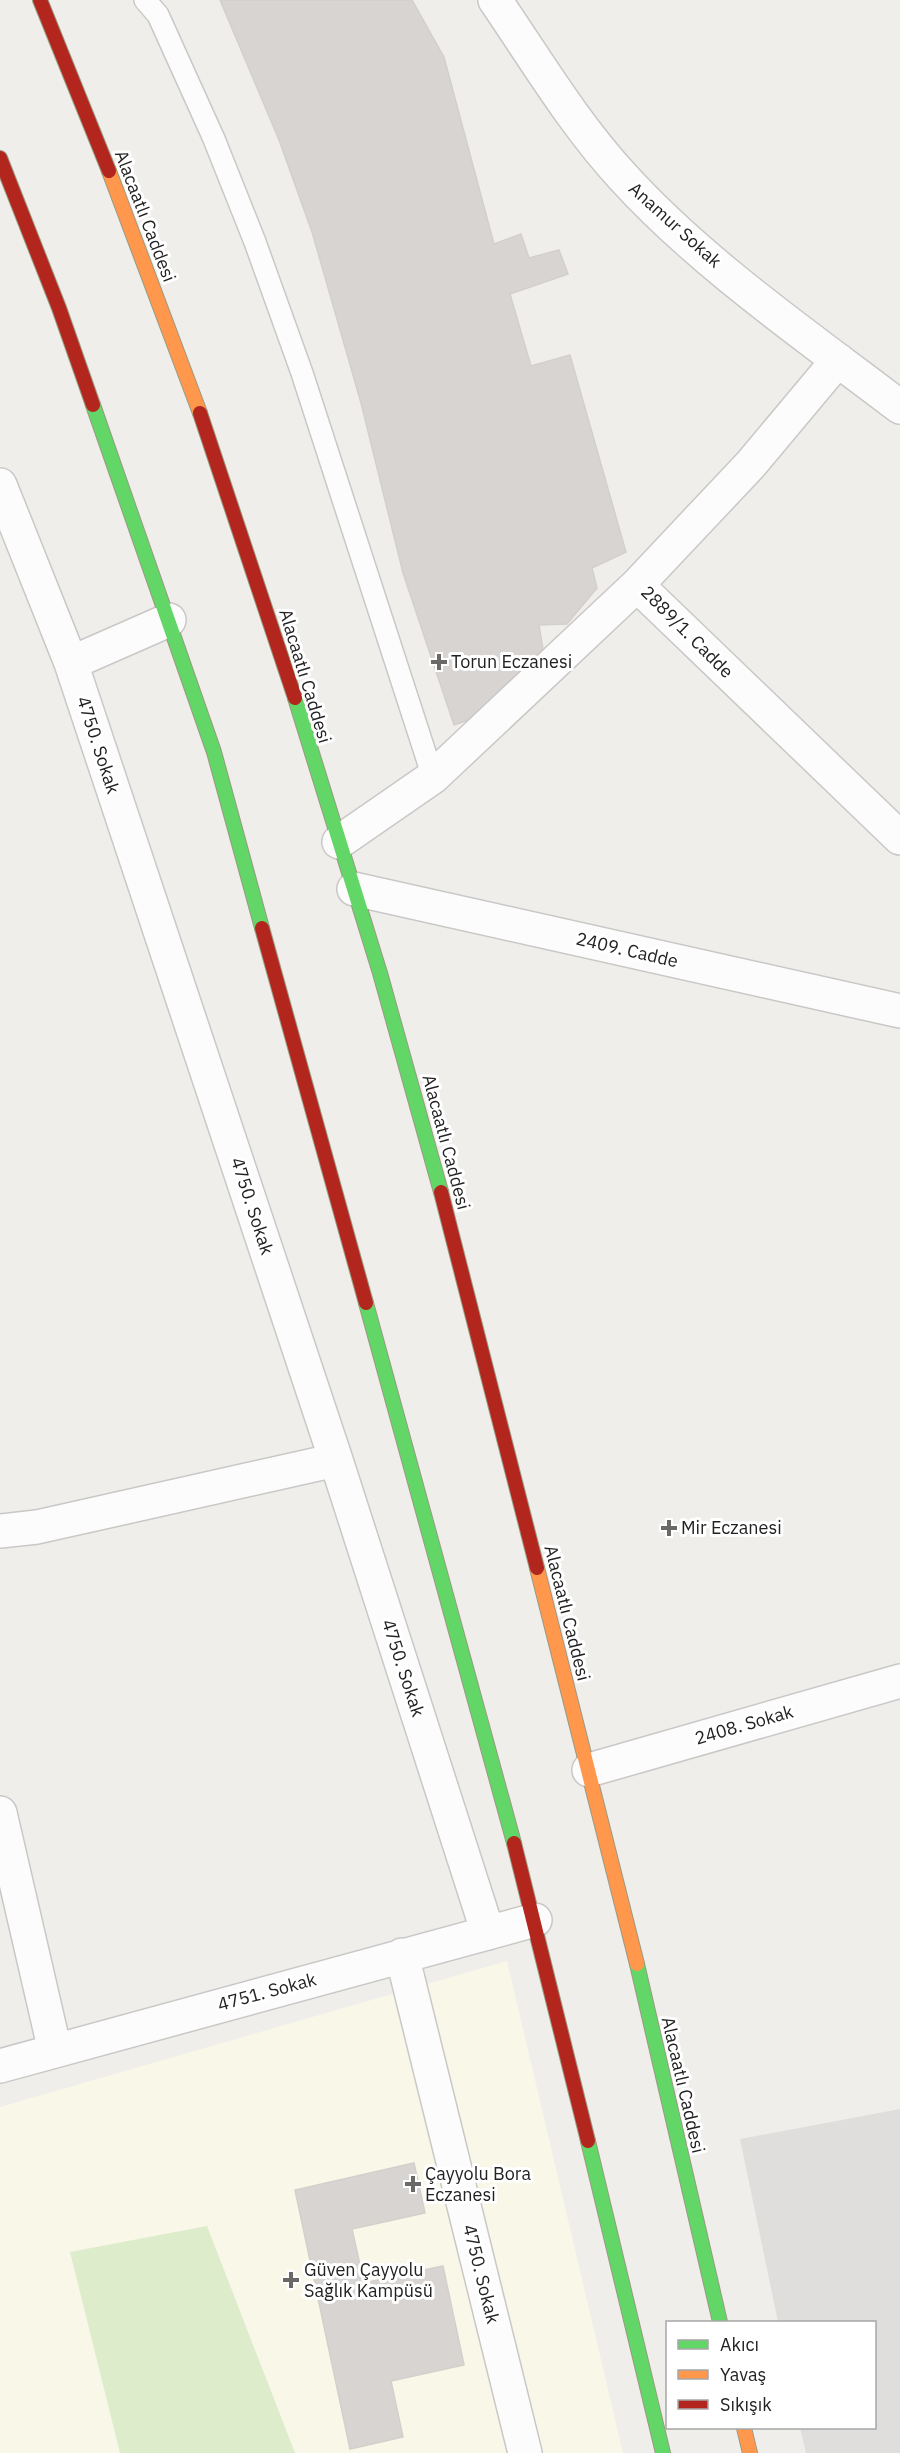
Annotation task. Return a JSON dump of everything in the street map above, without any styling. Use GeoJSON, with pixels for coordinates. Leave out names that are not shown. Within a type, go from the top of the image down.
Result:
{"type":"FeatureCollection","features":[{"type":"Feature","properties":{"kind":"main road","name":"Alacaatlı Caddesi"},"geometry":{"type":"LineString","coordinates":[[40,0],[132,230],[238,520],[354,889],[424,1125],[589,1770],[720,2321]]}},
{"type":"Feature","properties":{"kind":"main road"},"geometry":{"type":"LineString","coordinates":[[0,158],[59,308],[217,763],[535,1920],[663,2453]]}},
{"type":"Feature","properties":{"kind":"main road"},"geometry":{"type":"LineString","coordinates":[[744,2429],[750,2453]]}},
{"type":"Feature","properties":{"kind":"street","name":"Anamur Sokak"},"geometry":{"type":"LineString","coordinates":[[495,0],[589,137],[623,178],[709,258],[900,406]]}},
{"type":"Feature","properties":{"kind":"street","name":"2889/1. Cadde"},"geometry":{"type":"LineString","coordinates":[[838,360],[751,464],[636,585],[900,838]]}},
{"type":"Feature","properties":{"kind":"street","name":"4750. Sokak"},"geometry":{"type":"LineString","coordinates":[[0,485],[71,663],[336,1460],[488,1933]]}},
{"type":"Feature","properties":{"kind":"street"},"geometry":{"type":"LineString","coordinates":[[339,842],[433,777],[636,585]]}},
{"type":"Feature","properties":{"kind":"street"},"geometry":{"type":"LineString","coordinates":[[71,663],[169,620]]}},
{"type":"Feature","properties":{"kind":"street","name":"2409. Cadde"},"geometry":{"type":"LineString","coordinates":[[354,889],[900,1011]]}},
{"type":"Feature","properties":{"kind":"street"},"geometry":{"type":"LineString","coordinates":[[0,1531],[37,1527],[336,1460]]}},
{"type":"Feature","properties":{"kind":"street","name":"2408. Sokak"},"geometry":{"type":"LineString","coordinates":[[589,1770],[900,1681]]}},
{"type":"Feature","properties":{"kind":"street"},"geometry":{"type":"LineString","coordinates":[[0,1813],[8,1885],[55,2051]]}},
{"type":"Feature","properties":{"kind":"street","name":"4751. Sokak"},"geometry":{"type":"LineString","coordinates":[[0,2066],[535,1920]]}},
{"type":"Feature","properties":{"kind":"street","name":"4750. Sokak"},"geometry":{"type":"LineString","coordinates":[[402,1955],[525,2453]]}},
{"type":"Feature","properties":{"kind":"lane"},"geometry":{"type":"LineString","coordinates":[[145,0],[158,15],[214,139],[255,242],[302,373],[433,777]]}},
{"type":"Feature","properties":{"kind":"shaded area","name":"Güven Çayyolu Sağlık Kampüsü"},"geometry":{"type":"Polygon","coordinates":[[[507,1961],[623,2453],[0,2453],[0,2107],[507,1961]]]}},
{"type":"Feature","properties":{"kind":"shaded area"},"geometry":{"type":"Polygon","coordinates":[[[900,2109],[900,2453],[806,2453],[800,2429],[876,2429],[876,2321],[778,2321],[740,2139],[900,2109]]]}},
{"type":"Feature","properties":{"kind":"green space"},"geometry":{"type":"Polygon","coordinates":[[[207,2226],[295,2453],[120,2453],[70,2252],[207,2226]]]}},
{"type":"Feature","properties":{"kind":"building"},"geometry":{"type":"Polygon","coordinates":[[[220,0],[412,0],[444,57],[494,244],[521,234],[529,258],[559,250],[568,274],[510,294],[531,366],[570,355],[626,552],[592,568],[597,588],[567,624],[539,625],[543,649],[480,716],[454,725],[403,573],[361,403],[312,232],[279,140],[220,0]]]}},
{"type":"Feature","properties":{"kind":"building"},"geometry":{"type":"Polygon","coordinates":[[[414,2163],[425,2213],[352,2229],[364,2283],[443,2266],[464,2365],[391,2381],[403,2437],[350,2449],[295,2190],[414,2163]]]}},
{"type":"Feature","properties":{"kind":"traffic: fast"},"geometry":{"type":"LineString","coordinates":[[93,405],[214,752],[262,928]]}},
{"type":"Feature","properties":{"kind":"traffic: fast"},"geometry":{"type":"LineString","coordinates":[[295,698],[380,973],[441,1192]]}},
{"type":"Feature","properties":{"kind":"traffic: fast"},"geometry":{"type":"LineString","coordinates":[[366,1303],[514,1843]]}},
{"type":"Feature","properties":{"kind":"traffic: fast"},"geometry":{"type":"LineString","coordinates":[[637,1964],[720,2321]]}},
{"type":"Feature","properties":{"kind":"traffic: fast"},"geometry":{"type":"LineString","coordinates":[[588,2141],[663,2453]]}},
{"type":"Feature","properties":{"kind":"traffic: slow"},"geometry":{"type":"LineString","coordinates":[[109,171],[200,413]]}},
{"type":"Feature","properties":{"kind":"traffic: slow"},"geometry":{"type":"LineString","coordinates":[[537,1568],[637,1964]]}},
{"type":"Feature","properties":{"kind":"traffic: slow"},"geometry":{"type":"LineString","coordinates":[[744,2429],[750,2453]]}},
{"type":"Feature","properties":{"kind":"traffic: jam"},"geometry":{"type":"LineString","coordinates":[[40,0],[109,171]]}},
{"type":"Feature","properties":{"kind":"traffic: jam"},"geometry":{"type":"LineString","coordinates":[[0,158],[59,308],[93,405]]}},
{"type":"Feature","properties":{"kind":"traffic: jam"},"geometry":{"type":"LineString","coordinates":[[200,413],[295,698]]}},
{"type":"Feature","properties":{"kind":"traffic: jam"},"geometry":{"type":"LineString","coordinates":[[262,928],[366,1303]]}},
{"type":"Feature","properties":{"kind":"traffic: jam"},"geometry":{"type":"LineString","coordinates":[[441,1192],[537,1568]]}},
{"type":"Feature","properties":{"kind":"traffic: jam"},"geometry":{"type":"LineString","coordinates":[[514,1843],[588,2141]]}},
{"type":"Feature","properties":{"kind":"place","name":"Torun Eczanesi"},"geometry":{"type":"Point","coordinates":[439,662]}},
{"type":"Feature","properties":{"kind":"place","name":"Mir Eczanesi"},"geometry":{"type":"Point","coordinates":[669,1528]}},
{"type":"Feature","properties":{"kind":"place","name":"Çayyolu Bora Eczanesi"},"geometry":{"type":"Point","coordinates":[413,2184]}},
{"type":"Feature","properties":{"kind":"place","name":"Güven Çayyolu Sağlık Kampüsü"},"geometry":{"type":"Point","coordinates":[291,2280]}}]}
